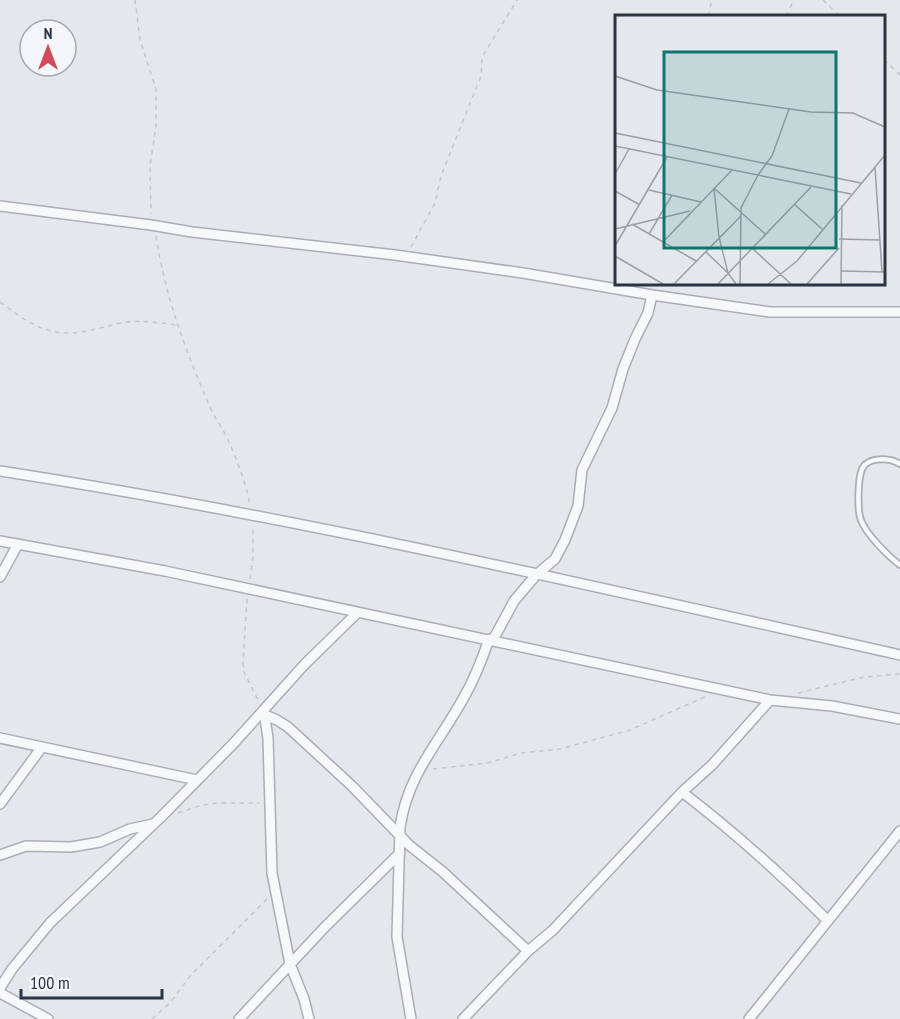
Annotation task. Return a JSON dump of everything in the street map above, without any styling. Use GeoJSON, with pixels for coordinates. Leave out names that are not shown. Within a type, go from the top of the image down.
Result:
{"type":"FeatureCollection","features":[{"type":"Feature","properties":{"kind":"street"},"geometry":{"type":"LineString","coordinates":[[0,206],[192,232],[409,257],[770,312],[900,312]]}},
{"type":"Feature","properties":{"kind":"street"},"geometry":{"type":"LineString","coordinates":[[411,1019],[397,937],[400,836],[405,799],[420,770],[464,699],[491,640],[514,601],[536,575],[555,560],[574,521],[582,470],[612,408],[623,369],[648,313],[652,295]]}},
{"type":"Feature","properties":{"kind":"street"},"geometry":{"type":"LineString","coordinates":[[0,471],[252,514],[613,590],[900,655]]}},
{"type":"Feature","properties":{"kind":"street"},"geometry":{"type":"LineString","coordinates":[[0,541],[165,571],[770,700],[832,706],[900,719]]}},
{"type":"Feature","properties":{"kind":"street"},"geometry":{"type":"LineString","coordinates":[[0,577],[18,544]]}},
{"type":"Feature","properties":{"kind":"street"},"geometry":{"type":"LineString","coordinates":[[0,988],[12,969],[50,923],[158,820],[357,613]]}},
{"type":"Feature","properties":{"kind":"street"},"geometry":{"type":"LineString","coordinates":[[463,1019],[528,951],[553,930],[682,792],[712,765],[770,700]]}},
{"type":"Feature","properties":{"kind":"street"},"geometry":{"type":"LineString","coordinates":[[264,712],[268,738],[272,873],[290,964],[304,999],[309,1019]]}},
{"type":"Feature","properties":{"kind":"street"},"geometry":{"type":"LineString","coordinates":[[264,712],[288,727],[352,786],[409,845],[443,872],[528,951]]}},
{"type":"Feature","properties":{"kind":"street"},"geometry":{"type":"LineString","coordinates":[[0,738],[196,780]]}},
{"type":"Feature","properties":{"kind":"street"},"geometry":{"type":"LineString","coordinates":[[0,804],[42,747]]}},
{"type":"Feature","properties":{"kind":"street"},"geometry":{"type":"LineString","coordinates":[[682,792],[786,879],[827,920]]}},
{"type":"Feature","properties":{"kind":"street"},"geometry":{"type":"LineString","coordinates":[[0,855],[26,846],[70,847],[100,842],[158,820]]}},
{"type":"Feature","properties":{"kind":"street"},"geometry":{"type":"LineString","coordinates":[[749,1019],[900,831]]}},
{"type":"Feature","properties":{"kind":"street"},"geometry":{"type":"LineString","coordinates":[[238,1019],[409,845]]}},
{"type":"Feature","properties":{"kind":"street"},"geometry":{"type":"LineString","coordinates":[[0,993],[48,1019]]}},
{"type":"Feature","properties":{"kind":"lane"},"geometry":{"type":"LineString","coordinates":[[900,464],[893,460],[881,460],[866,465],[862,469],[859,511],[866,529],[900,566]]}},
{"type":"Feature","properties":{"kind":"path"},"geometry":{"type":"LineString","coordinates":[[135,0],[140,40],[156,88],[156,126],[150,166],[151,225],[178,325],[212,410],[228,438],[247,489],[252,514],[254,557],[248,589],[243,663],[244,672],[264,712]]}},
{"type":"Feature","properties":{"kind":"path"},"geometry":{"type":"LineString","coordinates":[[409,257],[412,243],[423,228],[435,202],[441,176],[481,76],[482,57],[517,0]]}},
{"type":"Feature","properties":{"kind":"path"},"geometry":{"type":"LineString","coordinates":[[708,15],[712,0]]}},
{"type":"Feature","properties":{"kind":"path"},"geometry":{"type":"LineString","coordinates":[[786,15],[794,0]]}},
{"type":"Feature","properties":{"kind":"path"},"geometry":{"type":"LineString","coordinates":[[822,0],[839,15]]}},
{"type":"Feature","properties":{"kind":"path"},"geometry":{"type":"LineString","coordinates":[[885,61],[900,75]]}},
{"type":"Feature","properties":{"kind":"path"},"geometry":{"type":"LineString","coordinates":[[0,302],[27,321],[60,333],[91,331],[125,322],[140,321],[178,325]]}},
{"type":"Feature","properties":{"kind":"path"},"geometry":{"type":"LineString","coordinates":[[783,701],[801,692],[858,678],[900,674]]}},
{"type":"Feature","properties":{"kind":"path"},"geometry":{"type":"LineString","coordinates":[[420,770],[488,763],[521,753],[560,748],[630,730],[719,689]]}},
{"type":"Feature","properties":{"kind":"path"},"geometry":{"type":"LineString","coordinates":[[158,820],[202,805],[269,804]]}},
{"type":"Feature","properties":{"kind":"path"},"geometry":{"type":"LineString","coordinates":[[152,1019],[170,1003],[190,976],[275,891]]}}]}
